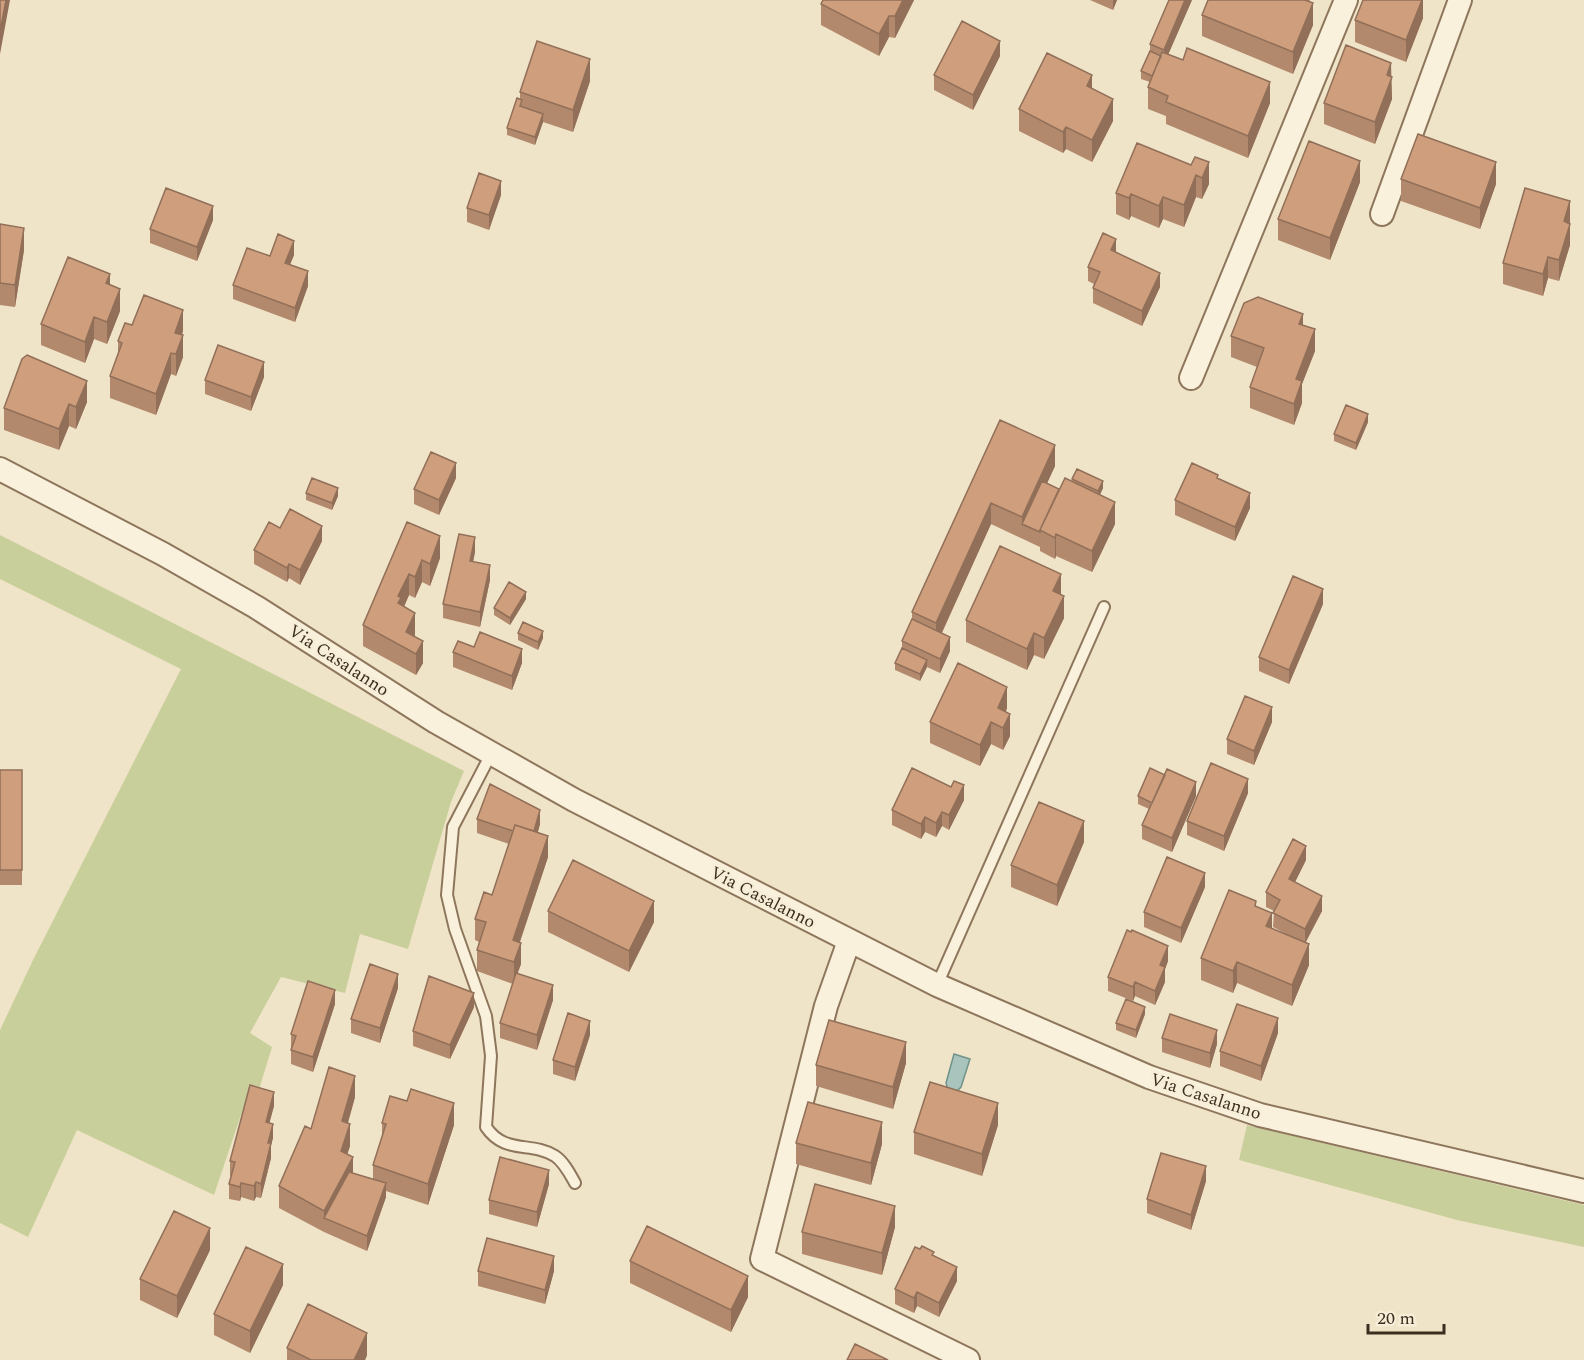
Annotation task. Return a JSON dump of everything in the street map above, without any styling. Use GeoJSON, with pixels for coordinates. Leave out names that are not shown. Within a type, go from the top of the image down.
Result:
{"type":"FeatureCollection","features":[{"type":"Feature","properties":{"kind":"street"},"geometry":{"type":"LineString","coordinates":[[1191,378],[1346,0]]}},
{"type":"Feature","properties":{"kind":"street"},"geometry":{"type":"LineString","coordinates":[[1382,214],[1460,0]]}},
{"type":"Feature","properties":{"kind":"street","name":"Via Casalanno"},"geometry":{"type":"LineString","coordinates":[[0,468],[163,554],[256,607],[491,754],[574,800],[937,985],[1149,1077],[1260,1114],[1584,1191]]}},
{"type":"Feature","properties":{"kind":"street"},"geometry":{"type":"LineString","coordinates":[[849,941],[826,1006],[762,1259],[968,1360]]}},
{"type":"Feature","properties":{"kind":"lane"},"geometry":{"type":"LineString","coordinates":[[937,985],[1104,607]]}},
{"type":"Feature","properties":{"kind":"lane"},"geometry":{"type":"LineString","coordinates":[[491,754],[453,827],[447,895],[454,929],[486,1016],[491,1056],[486,1127],[492,1135],[503,1142],[555,1156],[568,1170],[575,1183]]}},
{"type":"Feature","properties":{"kind":"green space"},"geometry":{"type":"Polygon","coordinates":[[[0,535],[464,771],[451,802],[408,949],[360,934],[345,993],[281,977],[250,1033],[272,1047],[258,1093],[249,1091],[214,1195],[77,1130],[28,1237],[0,1223],[0,1030],[34,958],[181,669],[0,579],[0,535]]]}},
{"type":"Feature","properties":{"kind":"green space"},"geometry":{"type":"Polygon","coordinates":[[[1247,1125],[1584,1205],[1584,1247],[1457,1220],[1239,1160],[1247,1125]]]}},
{"type":"Feature","properties":{"kind":"water"},"geometry":{"type":"Polygon","coordinates":[[[954,1054],[970,1059],[961,1087],[955,1093],[948,1090],[946,1083],[954,1054]]]}},
{"type":"Feature","properties":{"kind":"building"},"geometry":{"type":"Polygon","coordinates":[[[0,0],[6,0],[0,32],[0,0]]]}},
{"type":"Feature","properties":{"kind":"building"},"geometry":{"type":"Polygon","coordinates":[[[823,0],[903,0],[895,16],[889,16],[879,34],[821,4],[823,0]]]}},
{"type":"Feature","properties":{"kind":"building"},"geometry":{"type":"Polygon","coordinates":[[[1169,0],[1185,0],[1164,50],[1150,44],[1169,0]]]}},
{"type":"Feature","properties":{"kind":"building"},"geometry":{"type":"Polygon","coordinates":[[[1208,0],[1305,0],[1313,3],[1293,52],[1202,15],[1208,0]]]}},
{"type":"Feature","properties":{"kind":"building"},"geometry":{"type":"Polygon","coordinates":[[[1363,0],[1422,0],[1406,40],[1355,20],[1363,0]]]}},
{"type":"Feature","properties":{"kind":"building"},"geometry":{"type":"Polygon","coordinates":[[[962,21],[1000,41],[973,95],[934,75],[962,21]]]}},
{"type":"Feature","properties":{"kind":"building"},"geometry":{"type":"Polygon","coordinates":[[[537,41],[590,59],[573,110],[520,92],[537,41]]]}},
{"type":"Feature","properties":{"kind":"building"},"geometry":{"type":"Polygon","coordinates":[[[1346,45],[1391,63],[1387,75],[1392,77],[1375,122],[1324,103],[1346,45]]]}},
{"type":"Feature","properties":{"kind":"building"},"geometry":{"type":"Polygon","coordinates":[[[1187,48],[1270,82],[1248,136],[1166,102],[1168,96],[1148,87],[1162,52],[1183,60],[1187,48]]]}},
{"type":"Feature","properties":{"kind":"building"},"geometry":{"type":"Polygon","coordinates":[[[1150,51],[1161,56],[1152,76],[1141,71],[1150,51]]]}},
{"type":"Feature","properties":{"kind":"building"},"geometry":{"type":"Polygon","coordinates":[[[1047,53],[1092,75],[1087,86],[1113,99],[1092,140],[1066,127],[1063,132],[1019,109],[1047,53]]]}},
{"type":"Feature","properties":{"kind":"building"},"geometry":{"type":"Polygon","coordinates":[[[517,98],[522,100],[520,106],[543,114],[535,137],[507,128],[517,98]]]}},
{"type":"Feature","properties":{"kind":"building"},"geometry":{"type":"Polygon","coordinates":[[[1418,134],[1496,162],[1480,208],[1401,179],[1418,134]]]}},
{"type":"Feature","properties":{"kind":"building"},"geometry":{"type":"Polygon","coordinates":[[[1309,141],[1360,161],[1330,238],[1278,219],[1309,141]]]}},
{"type":"Feature","properties":{"kind":"building"},"geometry":{"type":"Polygon","coordinates":[[[1137,143],[1191,165],[1195,157],[1209,162],[1202,178],[1196,175],[1184,205],[1163,197],[1159,206],[1131,194],[1129,198],[1116,193],[1137,143]]]}},
{"type":"Feature","properties":{"kind":"building"},"geometry":{"type":"Polygon","coordinates":[[[479,173],[501,181],[489,215],[467,208],[479,173]]]}},
{"type":"Feature","properties":{"kind":"building"},"geometry":{"type":"Polygon","coordinates":[[[166,188],[213,206],[197,247],[150,229],[166,188]]]}},
{"type":"Feature","properties":{"kind":"building"},"geometry":{"type":"Polygon","coordinates":[[[1525,188],[1570,201],[1564,221],[1570,224],[1559,260],[1548,257],[1543,274],[1503,263],[1525,188]]]}},
{"type":"Feature","properties":{"kind":"building"},"geometry":{"type":"Polygon","coordinates":[[[0,224],[24,228],[15,285],[0,283],[0,224]]]}},
{"type":"Feature","properties":{"kind":"building"},"geometry":{"type":"Polygon","coordinates":[[[1103,233],[1116,239],[1111,250],[1160,273],[1142,311],[1093,288],[1100,272],[1088,267],[1103,233]]]}},
{"type":"Feature","properties":{"kind":"building"},"geometry":{"type":"Polygon","coordinates":[[[278,234],[294,241],[285,263],[308,271],[295,308],[233,285],[247,248],[270,256],[278,234]]]}},
{"type":"Feature","properties":{"kind":"building"},"geometry":{"type":"Polygon","coordinates":[[[68,257],[110,274],[106,283],[120,289],[107,322],[94,317],[85,342],[41,324],[68,257]]]}},
{"type":"Feature","properties":{"kind":"building"},"geometry":{"type":"Polygon","coordinates":[[[144,295],[183,310],[175,333],[183,335],[176,354],[171,353],[156,394],[110,376],[122,343],[118,341],[125,323],[132,325],[144,295]]]}},
{"type":"Feature","properties":{"kind":"building"},"geometry":{"type":"Polygon","coordinates":[[[1258,297],[1303,314],[1299,324],[1315,329],[1296,379],[1302,381],[1294,404],[1250,387],[1264,348],[1231,336],[1244,303],[1258,297]]]}},
{"type":"Feature","properties":{"kind":"building"},"geometry":{"type":"Polygon","coordinates":[[[218,345],[264,362],[251,397],[205,380],[218,345]]]}},
{"type":"Feature","properties":{"kind":"building"},"geometry":{"type":"Polygon","coordinates":[[[27,355],[87,381],[76,407],[69,404],[59,429],[4,408],[22,359],[27,355]]]}},
{"type":"Feature","properties":{"kind":"building"},"geometry":{"type":"Polygon","coordinates":[[[1346,405],[1368,414],[1356,443],[1334,434],[1346,405]]]}},
{"type":"Feature","properties":{"kind":"building"},"geometry":{"type":"Polygon","coordinates":[[[1000,420],[1055,445],[1022,517],[991,503],[936,623],[912,612],[1000,420]]]}},
{"type":"Feature","properties":{"kind":"building"},"geometry":{"type":"Polygon","coordinates":[[[431,452],[456,463],[439,500],[414,489],[431,452]]]}},
{"type":"Feature","properties":{"kind":"building"},"geometry":{"type":"Polygon","coordinates":[[[1192,463],[1218,475],[1217,478],[1250,493],[1235,527],[1175,500],[1192,463]]]}},
{"type":"Feature","properties":{"kind":"building"},"geometry":{"type":"Polygon","coordinates":[[[1077,469],[1103,481],[1098,491],[1072,479],[1077,469]]]}},
{"type":"Feature","properties":{"kind":"building"},"geometry":{"type":"Polygon","coordinates":[[[312,478],[338,488],[332,503],[306,493],[312,478]]]}},
{"type":"Feature","properties":{"kind":"building"},"geometry":{"type":"Polygon","coordinates":[[[1065,478],[1115,502],[1092,551],[1056,534],[1055,538],[1040,530],[1065,478]]]}},
{"type":"Feature","properties":{"kind":"building"},"geometry":{"type":"Polygon","coordinates":[[[1042,481],[1059,489],[1040,532],[1022,524],[1042,481]]]}},
{"type":"Feature","properties":{"kind":"building"},"geometry":{"type":"Polygon","coordinates":[[[290,509],[322,526],[300,570],[289,564],[287,568],[254,550],[269,522],[280,528],[290,509]]]}},
{"type":"Feature","properties":{"kind":"building"},"geometry":{"type":"Polygon","coordinates":[[[407,522],[440,536],[430,564],[422,560],[415,577],[409,574],[398,596],[401,598],[398,603],[415,613],[406,632],[423,641],[416,654],[363,625],[407,522]]]}},
{"type":"Feature","properties":{"kind":"building"},"geometry":{"type":"Polygon","coordinates":[[[459,534],[475,537],[470,561],[490,565],[480,612],[443,604],[459,534]]]}},
{"type":"Feature","properties":{"kind":"building"},"geometry":{"type":"Polygon","coordinates":[[[1000,546],[1061,574],[1053,591],[1064,596],[1044,638],[1034,633],[1027,649],[966,620],[1000,546]]]}},
{"type":"Feature","properties":{"kind":"building"},"geometry":{"type":"Polygon","coordinates":[[[1293,576],[1323,589],[1289,670],[1259,657],[1293,576]]]}},
{"type":"Feature","properties":{"kind":"building"},"geometry":{"type":"Polygon","coordinates":[[[509,582],[526,592],[510,618],[494,608],[509,582]]]}},
{"type":"Feature","properties":{"kind":"building"},"geometry":{"type":"Polygon","coordinates":[[[912,619],[950,637],[940,659],[902,641],[912,619]]]}},
{"type":"Feature","properties":{"kind":"building"},"geometry":{"type":"Polygon","coordinates":[[[523,622],[543,631],[538,642],[518,633],[523,622]]]}},
{"type":"Feature","properties":{"kind":"building"},"geometry":{"type":"Polygon","coordinates":[[[480,632],[522,649],[512,676],[453,652],[458,641],[474,647],[480,632]]]}},
{"type":"Feature","properties":{"kind":"building"},"geometry":{"type":"Polygon","coordinates":[[[902,648],[927,660],[920,674],[895,663],[902,648]]]}},
{"type":"Feature","properties":{"kind":"building"},"geometry":{"type":"Polygon","coordinates":[[[958,663],[1007,687],[998,708],[1010,714],[1003,728],[991,722],[980,745],[930,722],[958,663]]]}},
{"type":"Feature","properties":{"kind":"building"},"geometry":{"type":"Polygon","coordinates":[[[1245,696],[1272,707],[1254,751],[1227,739],[1245,696]]]}},
{"type":"Feature","properties":{"kind":"building"},"geometry":{"type":"Polygon","coordinates":[[[1211,763],[1248,779],[1224,836],[1187,821],[1211,763]]]}},
{"type":"Feature","properties":{"kind":"building"},"geometry":{"type":"Polygon","coordinates":[[[912,768],[951,787],[954,781],[964,785],[949,815],[942,812],[936,823],[925,817],[921,824],[892,810],[912,768]]]}},
{"type":"Feature","properties":{"kind":"building"},"geometry":{"type":"Polygon","coordinates":[[[1150,768],[1165,775],[1152,803],[1138,796],[1150,768]]]}},
{"type":"Feature","properties":{"kind":"building"},"geometry":{"type":"Polygon","coordinates":[[[1167,769],[1196,782],[1172,838],[1142,825],[1167,769]]]}},
{"type":"Feature","properties":{"kind":"building"},"geometry":{"type":"Polygon","coordinates":[[[0,770],[22,770],[22,870],[0,870],[0,770]]]}},
{"type":"Feature","properties":{"kind":"building"},"geometry":{"type":"Polygon","coordinates":[[[490,784],[540,810],[534,831],[515,825],[513,831],[477,819],[490,784]]]}},
{"type":"Feature","properties":{"kind":"building"},"geometry":{"type":"Polygon","coordinates":[[[1039,802],[1084,821],[1057,885],[1011,865],[1039,802]]]}},
{"type":"Feature","properties":{"kind":"building"},"geometry":{"type":"Polygon","coordinates":[[[515,825],[548,836],[513,940],[521,943],[514,962],[477,950],[486,922],[475,919],[484,892],[492,895],[515,825]]]}},
{"type":"Feature","properties":{"kind":"building"},"geometry":{"type":"Polygon","coordinates":[[[1293,839],[1306,846],[1289,879],[1322,896],[1305,929],[1273,913],[1280,900],[1266,892],[1293,839]]]}},
{"type":"Feature","properties":{"kind":"building"},"geometry":{"type":"Polygon","coordinates":[[[1167,857],[1205,873],[1181,928],[1144,912],[1167,857]]]}},
{"type":"Feature","properties":{"kind":"building"},"geometry":{"type":"Polygon","coordinates":[[[573,860],[654,901],[629,951],[548,911],[573,860]]]}},
{"type":"Feature","properties":{"kind":"building"},"geometry":{"type":"Polygon","coordinates":[[[1229,890],[1256,901],[1255,906],[1272,913],[1266,926],[1309,944],[1292,985],[1237,962],[1233,971],[1201,958],[1229,890]]]}},
{"type":"Feature","properties":{"kind":"building"},"geometry":{"type":"Polygon","coordinates":[[[1127,930],[1131,932],[1132,930],[1168,946],[1160,965],[1165,967],[1155,991],[1135,982],[1133,987],[1108,977],[1127,930]]]}},
{"type":"Feature","properties":{"kind":"building"},"geometry":{"type":"Polygon","coordinates":[[[370,964],[398,974],[380,1028],[351,1019],[370,964]]]}},
{"type":"Feature","properties":{"kind":"building"},"geometry":{"type":"Polygon","coordinates":[[[516,973],[553,985],[537,1035],[500,1023],[516,973]]]}},
{"type":"Feature","properties":{"kind":"building"},"geometry":{"type":"Polygon","coordinates":[[[429,976],[474,993],[450,1045],[413,1031],[429,976]]]}},
{"type":"Feature","properties":{"kind":"building"},"geometry":{"type":"Polygon","coordinates":[[[308,981],[335,990],[313,1057],[291,1050],[296,1036],[291,1034],[308,981]]]}},
{"type":"Feature","properties":{"kind":"building"},"geometry":{"type":"Polygon","coordinates":[[[1126,999],[1145,1007],[1136,1030],[1116,1023],[1126,999]]]}},
{"type":"Feature","properties":{"kind":"building"},"geometry":{"type":"Polygon","coordinates":[[[1237,1004],[1278,1018],[1261,1066],[1220,1051],[1237,1004]]]}},
{"type":"Feature","properties":{"kind":"building"},"geometry":{"type":"Polygon","coordinates":[[[568,1013],[590,1021],[575,1067],[553,1060],[568,1013]]]}},
{"type":"Feature","properties":{"kind":"building"},"geometry":{"type":"Polygon","coordinates":[[[1170,1014],[1217,1030],[1210,1053],[1162,1038],[1170,1014]]]}},
{"type":"Feature","properties":{"kind":"building"},"geometry":{"type":"Polygon","coordinates":[[[829,1020],[906,1042],[893,1087],[816,1065],[829,1020]]]}},
{"type":"Feature","properties":{"kind":"building"},"geometry":{"type":"Polygon","coordinates":[[[329,1067],[355,1076],[342,1121],[350,1124],[341,1151],[353,1157],[324,1211],[279,1186],[305,1126],[311,1129],[329,1067]]]}},
{"type":"Feature","properties":{"kind":"building"},"geometry":{"type":"Polygon","coordinates":[[[930,1082],[998,1103],[982,1154],[914,1132],[930,1082]]]}},
{"type":"Feature","properties":{"kind":"building"},"geometry":{"type":"Polygon","coordinates":[[[250,1085],[274,1092],[266,1122],[273,1124],[261,1184],[256,1182],[254,1186],[241,1183],[240,1187],[229,1184],[235,1162],[230,1161],[250,1085]]]}},
{"type":"Feature","properties":{"kind":"building"},"geometry":{"type":"Polygon","coordinates":[[[411,1089],[454,1103],[428,1184],[373,1165],[386,1124],[382,1123],[390,1096],[407,1101],[411,1089]]]}},
{"type":"Feature","properties":{"kind":"building"},"geometry":{"type":"Polygon","coordinates":[[[808,1102],[882,1122],[871,1163],[796,1143],[808,1102]]]}},
{"type":"Feature","properties":{"kind":"building"},"geometry":{"type":"Polygon","coordinates":[[[1161,1153],[1206,1166],[1191,1215],[1147,1199],[1161,1153]]]}},
{"type":"Feature","properties":{"kind":"building"},"geometry":{"type":"Polygon","coordinates":[[[500,1157],[549,1170],[537,1212],[489,1200],[500,1157]]]}},
{"type":"Feature","properties":{"kind":"building"},"geometry":{"type":"Polygon","coordinates":[[[349,1172],[386,1183],[367,1236],[324,1218],[349,1172]]]}},
{"type":"Feature","properties":{"kind":"building"},"geometry":{"type":"Polygon","coordinates":[[[815,1184],[895,1206],[882,1253],[802,1232],[815,1184]]]}},
{"type":"Feature","properties":{"kind":"building"},"geometry":{"type":"Polygon","coordinates":[[[174,1211],[210,1228],[177,1296],[140,1279],[174,1211]]]}},
{"type":"Feature","properties":{"kind":"building"},"geometry":{"type":"Polygon","coordinates":[[[647,1226],[748,1276],[731,1310],[630,1261],[647,1226]]]}},
{"type":"Feature","properties":{"kind":"building"},"geometry":{"type":"Polygon","coordinates":[[[487,1238],[554,1256],[545,1290],[478,1271],[487,1238]]]}},
{"type":"Feature","properties":{"kind":"building"},"geometry":{"type":"Polygon","coordinates":[[[922,1246],[934,1252],[932,1255],[957,1267],[939,1303],[917,1292],[914,1298],[895,1289],[915,1247],[920,1249],[922,1246]]]}},
{"type":"Feature","properties":{"kind":"building"},"geometry":{"type":"Polygon","coordinates":[[[246,1247],[283,1264],[250,1331],[214,1314],[246,1247]]]}},
{"type":"Feature","properties":{"kind":"building"},"geometry":{"type":"Polygon","coordinates":[[[308,1304],[367,1333],[354,1360],[311,1360],[287,1348],[308,1304]]]}},
{"type":"Feature","properties":{"kind":"building"},"geometry":{"type":"Polygon","coordinates":[[[855,1344],[888,1360],[847,1360],[855,1344]]]}}]}
